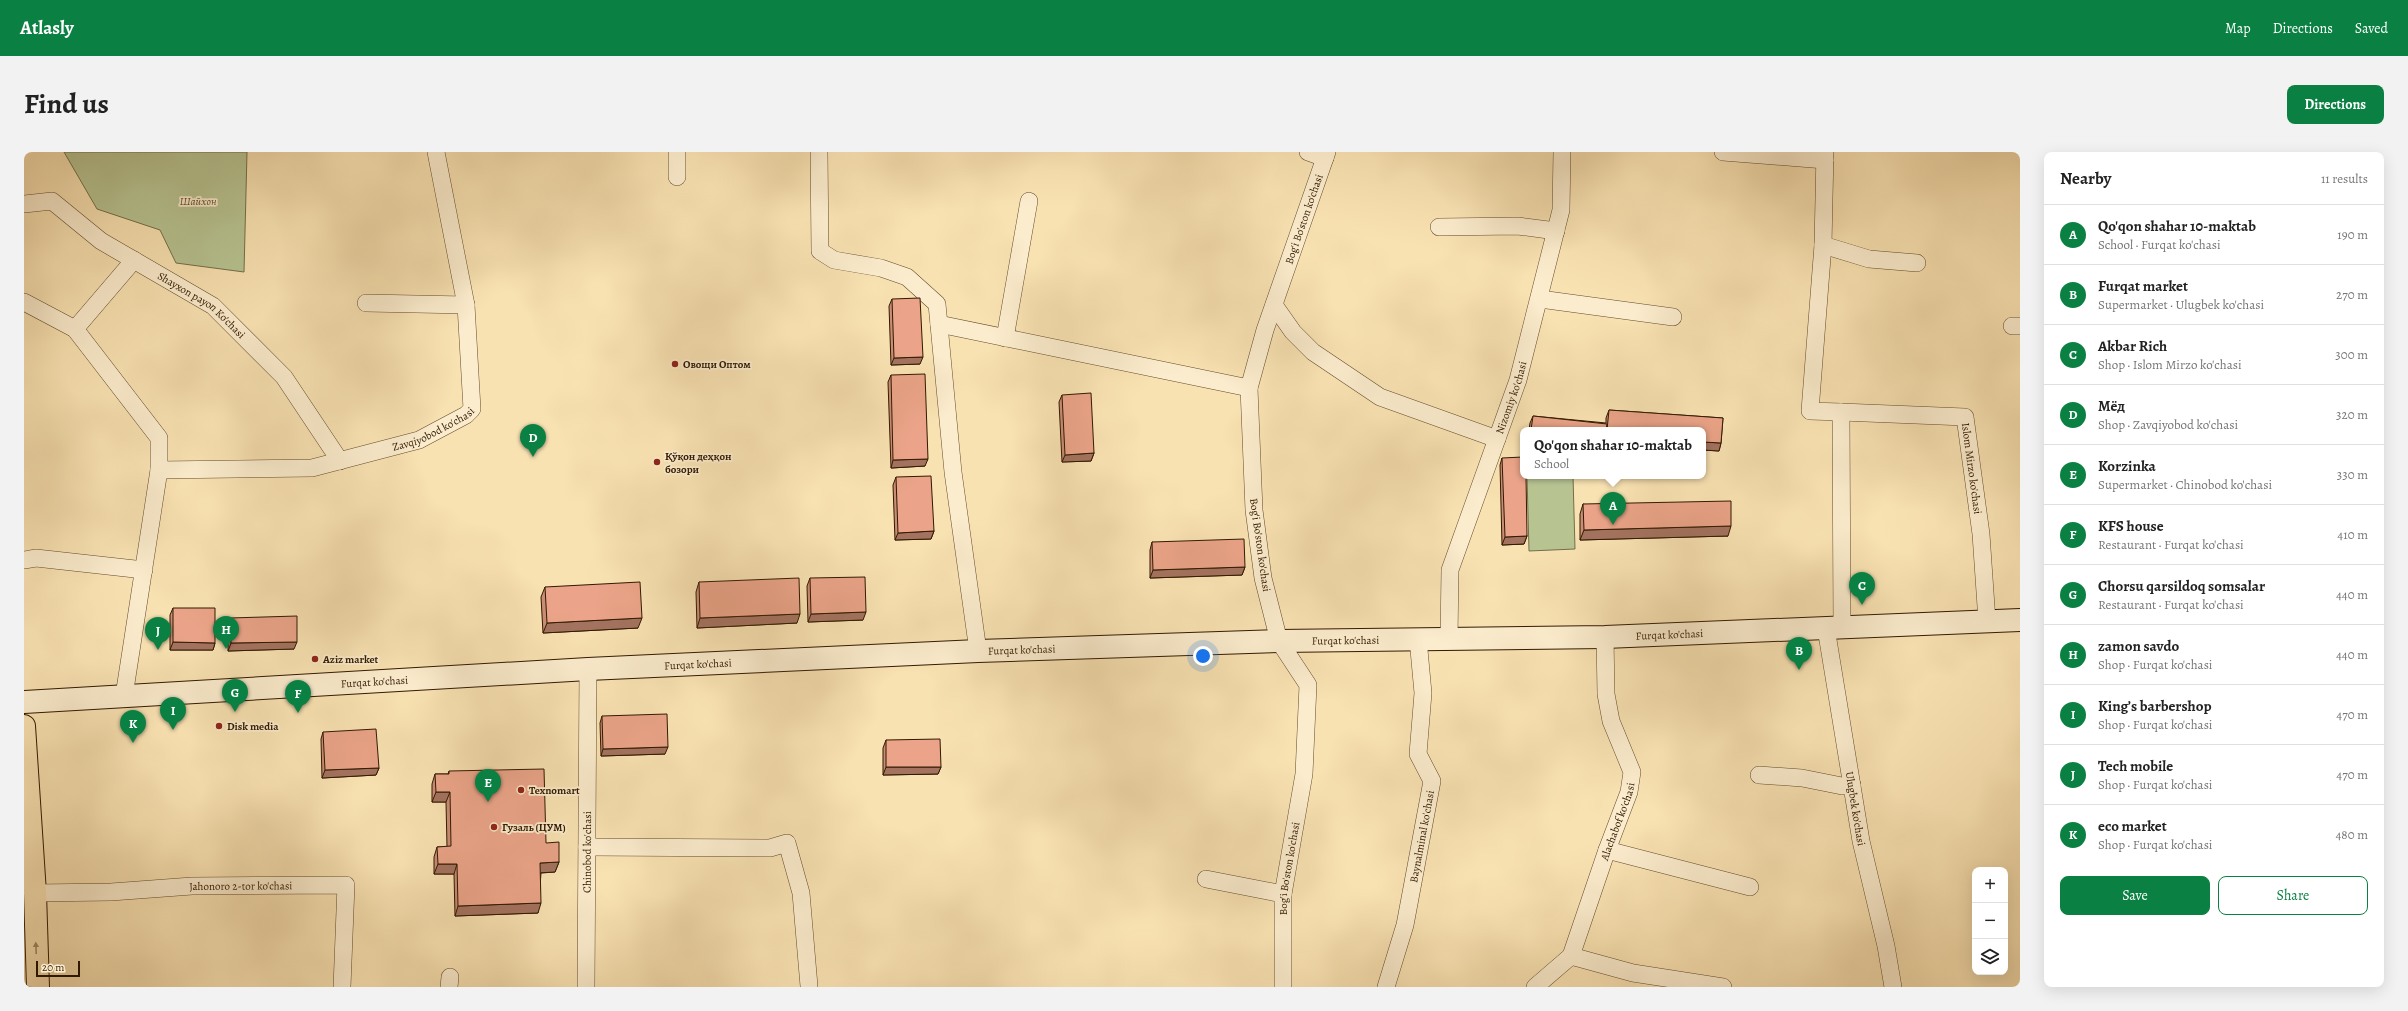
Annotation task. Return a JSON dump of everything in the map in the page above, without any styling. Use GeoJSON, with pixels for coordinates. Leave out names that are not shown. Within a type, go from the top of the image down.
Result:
{"type":"FeatureCollection","features":[{"type":"Feature","properties":{"kind":"highway"},"geometry":{"type":"LineString","coordinates":[[24,726],[38,987]]}},
{"type":"Feature","properties":{"kind":"main road","name":"Furqat ko'chasi"},"geometry":{"type":"LineString","coordinates":[[24,702],[588,669],[978,651],[1279,641],[1605,637],[2020,620]]}},
{"type":"Feature","properties":{"kind":"street","name":"Zavqiyobod ko'chasi"},"geometry":{"type":"LineString","coordinates":[[159,470],[312,468],[419,440],[466,415],[472,409],[466,305],[436,152]]}},
{"type":"Feature","properties":{"kind":"street"},"geometry":{"type":"LineString","coordinates":[[677,152],[677,177]]}},
{"type":"Feature","properties":{"kind":"street"},"geometry":{"type":"LineString","coordinates":[[819,152],[820,251],[834,260],[881,268],[907,277],[937,304],[953,472],[978,651]]}},
{"type":"Feature","properties":{"kind":"street"},"geometry":{"type":"LineString","coordinates":[[1308,152],[1326,155]]}},
{"type":"Feature","properties":{"kind":"street","name":"Nizomiy ko'chasi"},"geometry":{"type":"LineString","coordinates":[[1449,638],[1450,570],[1518,380],[1540,299],[1561,210],[1562,152]]}},
{"type":"Feature","properties":{"kind":"street"},"geometry":{"type":"LineString","coordinates":[[1723,152],[1825,156]]}},
{"type":"Feature","properties":{"kind":"street","name":"Bog'i Bo'ston ko'chasi"},"geometry":{"type":"LineString","coordinates":[[1282,987],[1283,894],[1304,774],[1308,685],[1279,641],[1262,578],[1254,510],[1249,388],[1274,305],[1326,155]]}},
{"type":"Feature","properties":{"kind":"street","name":"Islom Mirzo ko'chasi"},"geometry":{"type":"LineString","coordinates":[[1825,156],[1823,245],[1810,411],[1965,417],[1981,534],[1987,621]]}},
{"type":"Feature","properties":{"kind":"street","name":"Shayxon payon Ko’chasi"},"geometry":{"type":"LineString","coordinates":[[24,204],[52,201],[101,241],[213,306],[284,377],[340,461]]}},
{"type":"Feature","properties":{"kind":"street"},"geometry":{"type":"LineString","coordinates":[[1005,338],[1029,201]]}},
{"type":"Feature","properties":{"kind":"street"},"geometry":{"type":"LineString","coordinates":[[1439,227],[1518,226],[1556,231]]}},
{"type":"Feature","properties":{"kind":"street"},"geometry":{"type":"LineString","coordinates":[[1823,245],[1869,259],[1917,263]]}},
{"type":"Feature","properties":{"kind":"street"},"geometry":{"type":"LineString","coordinates":[[75,329],[134,260]]}},
{"type":"Feature","properties":{"kind":"street"},"geometry":{"type":"LineString","coordinates":[[1540,299],[1673,317]]}},
{"type":"Feature","properties":{"kind":"street"},"geometry":{"type":"LineString","coordinates":[[24,302],[75,329],[159,438],[159,470],[124,696]]}},
{"type":"Feature","properties":{"kind":"street"},"geometry":{"type":"LineString","coordinates":[[366,303],[466,305]]}},
{"type":"Feature","properties":{"kind":"street"},"geometry":{"type":"LineString","coordinates":[[1274,305],[1293,332],[1313,352],[1380,396],[1497,439]]}},
{"type":"Feature","properties":{"kind":"street"},"geometry":{"type":"LineString","coordinates":[[939,324],[1249,388]]}},
{"type":"Feature","properties":{"kind":"street"},"geometry":{"type":"LineString","coordinates":[[1834,627],[1840,412]]}},
{"type":"Feature","properties":{"kind":"street"},"geometry":{"type":"LineString","coordinates":[[24,560],[36,558],[144,570]]}},
{"type":"Feature","properties":{"kind":"street","name":"Ulugbek ko'chasi"},"geometry":{"type":"LineString","coordinates":[[1834,627],[1852,785],[1861,841],[1884,939],[1893,987]]}},
{"type":"Feature","properties":{"kind":"street","name":"Alachabof ko'chasi"},"geometry":{"type":"LineString","coordinates":[[1571,956],[1607,850],[1629,792],[1632,772],[1611,721],[1606,694],[1605,637]]}},
{"type":"Feature","properties":{"kind":"street","name":"Baynalminal ko'chasi"},"geometry":{"type":"LineString","coordinates":[[1386,987],[1405,925],[1432,781],[1418,754],[1424,694],[1418,639]]}},
{"type":"Feature","properties":{"kind":"street","name":"Chinobod ko'chasi"},"geometry":{"type":"LineString","coordinates":[[586,987],[588,669]]}},
{"type":"Feature","properties":{"kind":"street"},"geometry":{"type":"LineString","coordinates":[[1759,775],[1802,778],[1842,786],[1852,785]]}},
{"type":"Feature","properties":{"kind":"street"},"geometry":{"type":"LineString","coordinates":[[587,847],[770,848],[788,843],[801,894],[809,986]]}},
{"type":"Feature","properties":{"kind":"street"},"geometry":{"type":"LineString","coordinates":[[1607,850],[1750,887]]}},
{"type":"Feature","properties":{"kind":"street"},"geometry":{"type":"LineString","coordinates":[[1206,879],[1283,894]]}},
{"type":"Feature","properties":{"kind":"street","name":"Jahonoro 2-tor ko'chasi"},"geometry":{"type":"LineString","coordinates":[[34,893],[111,892],[192,886],[346,885],[342,987]]}},
{"type":"Feature","properties":{"kind":"street"},"geometry":{"type":"LineString","coordinates":[[1535,987],[1571,956],[1633,973],[1723,987]]}},
{"type":"Feature","properties":{"kind":"green space","name":"Шайхон"},"geometry":{"type":"Polygon","coordinates":[[[64,152],[247,152],[244,272],[176,263],[160,230],[97,209],[64,152]]]}},
{"type":"Feature","properties":{"kind":"green space"},"geometry":{"type":"Polygon","coordinates":[[[1527,479],[1573,479],[1575,549],[1529,551],[1527,479]]]}},
{"type":"Feature","properties":{"kind":"building"},"geometry":{"type":"Polygon","coordinates":[[[920,298],[923,357],[894,358],[892,299],[920,298]]]}},
{"type":"Feature","properties":{"kind":"building"},"geometry":{"type":"Polygon","coordinates":[[[925,374],[928,459],[893,460],[891,375],[925,374]]]}},
{"type":"Feature","properties":{"kind":"building"},"geometry":{"type":"Polygon","coordinates":[[[1091,393],[1094,453],[1065,455],[1062,395],[1091,393]]]}},
{"type":"Feature","properties":{"kind":"building"},"geometry":{"type":"Polygon","coordinates":[[[1609,410],[1723,418],[1721,443],[1706,442],[1706,427],[1607,427],[1609,410]]]}},
{"type":"Feature","properties":{"kind":"building"},"geometry":{"type":"Polygon","coordinates":[[[1533,416],[1607,424],[1606,427],[1531,427],[1533,416]]]}},
{"type":"Feature","properties":{"kind":"building"},"geometry":{"type":"Polygon","coordinates":[[[1520,457],[1520,479],[1526,479],[1527,536],[1505,537],[1502,458],[1520,457]]]}},
{"type":"Feature","properties":{"kind":"building"},"geometry":{"type":"Polygon","coordinates":[[[931,476],[934,531],[898,533],[896,477],[931,476]]]}},
{"type":"Feature","properties":{"kind":"building"},"geometry":{"type":"Polygon","coordinates":[[[1731,501],[1731,526],[1584,530],[1583,504],[1731,501]]]}},
{"type":"Feature","properties":{"kind":"building"},"geometry":{"type":"Polygon","coordinates":[[[1244,539],[1245,567],[1153,570],[1152,542],[1244,539]]]}},
{"type":"Feature","properties":{"kind":"building"},"geometry":{"type":"Polygon","coordinates":[[[865,577],[866,612],[811,614],[810,578],[865,577]]]}},
{"type":"Feature","properties":{"kind":"building"},"geometry":{"type":"Polygon","coordinates":[[[799,578],[800,614],[700,618],[699,582],[799,578]]]}},
{"type":"Feature","properties":{"kind":"building"},"geometry":{"type":"Polygon","coordinates":[[[640,582],[642,618],[547,623],[545,587],[640,582]]]}},
{"type":"Feature","properties":{"kind":"building"},"geometry":{"type":"Polygon","coordinates":[[[173,608],[215,608],[215,643],[173,642],[173,608]]]}},
{"type":"Feature","properties":{"kind":"building"},"geometry":{"type":"Polygon","coordinates":[[[297,616],[297,642],[231,643],[230,618],[297,616]]]}},
{"type":"Feature","properties":{"kind":"building"},"geometry":{"type":"Polygon","coordinates":[[[667,714],[668,747],[603,749],[602,716],[667,714]]]}},
{"type":"Feature","properties":{"kind":"building"},"geometry":{"type":"Polygon","coordinates":[[[376,729],[379,768],[325,770],[323,732],[376,729]]]}},
{"type":"Feature","properties":{"kind":"building"},"geometry":{"type":"Polygon","coordinates":[[[940,739],[941,767],[886,767],[886,740],[940,739]]]}},
{"type":"Feature","properties":{"kind":"building","name":"Гузаль (ЦУМ)"},"geometry":{"type":"Polygon","coordinates":[[[544,769],[546,843],[559,842],[559,862],[540,863],[541,903],[458,906],[457,864],[438,864],[437,847],[451,846],[450,792],[436,792],[435,774],[449,774],[449,771],[544,769]]]}},
{"type":"Feature","properties":{"kind":"place","name":"Овощи Оптом"},"geometry":{"type":"Point","coordinates":[675,364]}},
{"type":"Feature","properties":{"kind":"place","name":"Мёд"},"geometry":{"type":"Point","coordinates":[533,457]}},
{"type":"Feature","properties":{"kind":"place","name":"Қўқон деҳқон бозори"},"geometry":{"type":"Point","coordinates":[657,462]}},
{"type":"Feature","properties":{"kind":"place","name":"Qo'qon shahar 10-maktab"},"geometry":{"type":"Point","coordinates":[1613,525]}},
{"type":"Feature","properties":{"kind":"place","name":"Akbar Rich"},"geometry":{"type":"Point","coordinates":[1862,605]}},
{"type":"Feature","properties":{"kind":"place","name":"zamon savdo"},"geometry":{"type":"Point","coordinates":[226,649]}},
{"type":"Feature","properties":{"kind":"place","name":"Tech mobile"},"geometry":{"type":"Point","coordinates":[158,650]}},
{"type":"Feature","properties":{"kind":"place","name":"Aziz market"},"geometry":{"type":"Point","coordinates":[315,659]}},
{"type":"Feature","properties":{"kind":"place","name":"Furqat market"},"geometry":{"type":"Point","coordinates":[1799,670]}},
{"type":"Feature","properties":{"kind":"place","name":"Chorsu qarsildoq somsalar"},"geometry":{"type":"Point","coordinates":[235,712]}},
{"type":"Feature","properties":{"kind":"place","name":"KFS house"},"geometry":{"type":"Point","coordinates":[298,713]}},
{"type":"Feature","properties":{"kind":"place","name":"Disk media"},"geometry":{"type":"Point","coordinates":[219,726]}},
{"type":"Feature","properties":{"kind":"place","name":"King’s barbershop"},"geometry":{"type":"Point","coordinates":[173,730]}},
{"type":"Feature","properties":{"kind":"place","name":"eco market"},"geometry":{"type":"Point","coordinates":[133,743]}},
{"type":"Feature","properties":{"kind":"place","name":"Texnomart"},"geometry":{"type":"Point","coordinates":[521,790]}},
{"type":"Feature","properties":{"kind":"place","name":"Korzinka"},"geometry":{"type":"Point","coordinates":[488,802]}},
{"type":"Feature","properties":{"kind":"place","name":"Гузаль (ЦУМ)"},"geometry":{"type":"Point","coordinates":[494,827]}}]}
